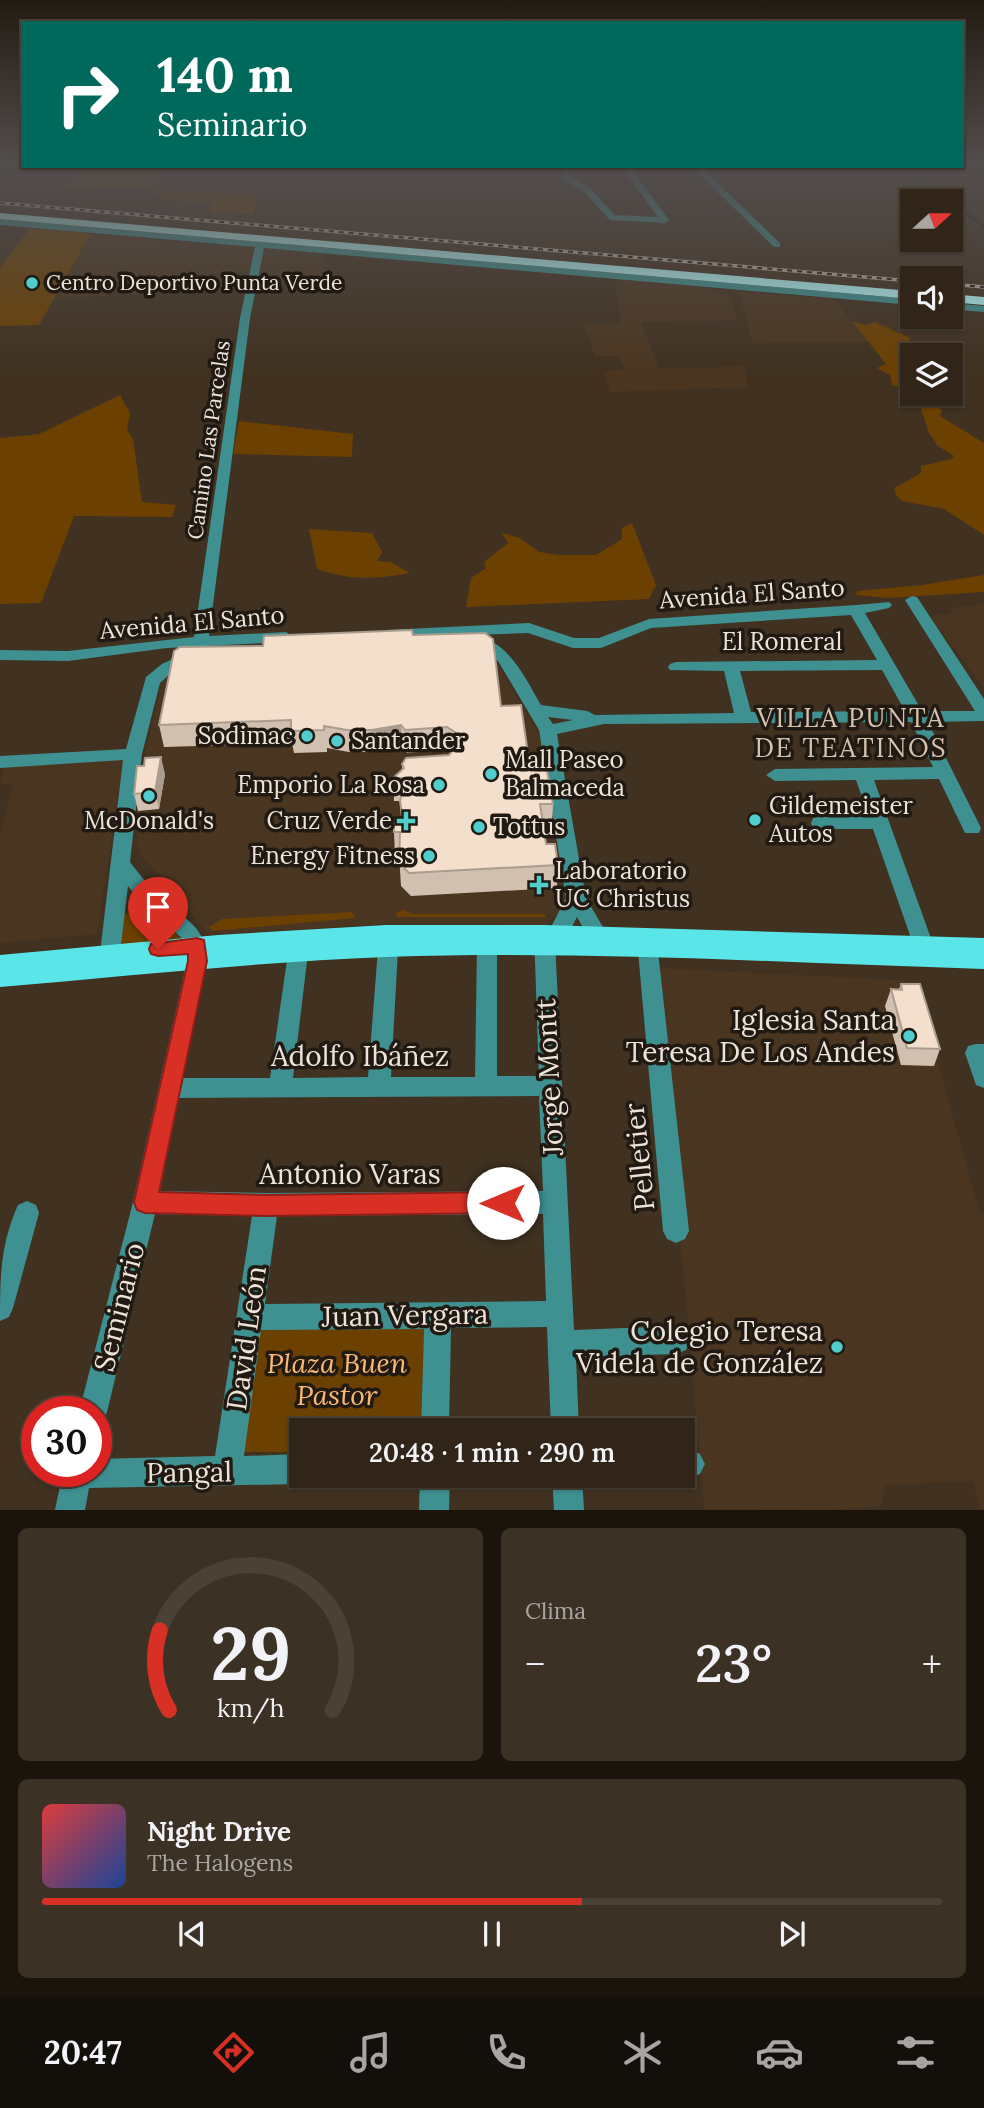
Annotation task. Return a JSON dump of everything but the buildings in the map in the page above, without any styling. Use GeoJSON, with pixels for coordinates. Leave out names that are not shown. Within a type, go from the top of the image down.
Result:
{"type":"FeatureCollection","features":[{"type":"Feature","properties":{"kind":"highway"},"geometry":{"type":"LineString","coordinates":[[202,233],[900,294]]}},
{"type":"Feature","properties":{"kind":"highway"},"geometry":{"type":"LineString","coordinates":[[294,233],[900,285]]}},
{"type":"Feature","properties":{"kind":"highway"},"geometry":{"type":"LineString","coordinates":[[963,290],[984,292]]}},
{"type":"Feature","properties":{"kind":"highway"},"geometry":{"type":"LineString","coordinates":[[963,299],[984,301]]}},
{"type":"Feature","properties":{"kind":"main road"},"geometry":{"type":"LineString","coordinates":[[0,979],[197,953],[386,933],[548,939],[649,951],[984,961]]}},
{"type":"Feature","properties":{"kind":"main road"},"geometry":{"type":"LineString","coordinates":[[0,962],[110,953],[298,953],[487,947],[597,934],[984,946]]}},
{"type":"Feature","properties":{"kind":"street"},"geometry":{"type":"LineString","coordinates":[[157,233],[260,245],[900,301]]}},
{"type":"Feature","properties":{"kind":"street"},"geometry":{"type":"LineString","coordinates":[[764,233],[777,246]]}},
{"type":"Feature","properties":{"kind":"street","name":"Camino Las Parcelas"},"geometry":{"type":"LineString","coordinates":[[201,640],[245,318],[260,245]]}},
{"type":"Feature","properties":{"kind":"street"},"geometry":{"type":"LineString","coordinates":[[963,307],[984,309]]}},
{"type":"Feature","properties":{"kind":"street"},"geometry":{"type":"LineString","coordinates":[[536,710],[604,719],[917,717],[984,714],[912,600]]}},
{"type":"Feature","properties":{"kind":"street","name":"Avenida El Santo"},"geometry":{"type":"LineString","coordinates":[[536,710],[504,658],[491,648],[473,642],[379,639],[529,628],[573,643],[601,643],[649,624],[856,610],[884,605]]}},
{"type":"Feature","properties":{"kind":"street"},"geometry":{"type":"LineString","coordinates":[[856,610],[917,717],[972,828]]}},
{"type":"Feature","properties":{"kind":"street","name":"Avenida El Santo"},"geometry":{"type":"LineString","coordinates":[[0,655],[98,653],[201,640],[298,642],[205,652],[186,657],[168,667],[152,681],[133,754]]}},
{"type":"Feature","properties":{"kind":"street","name":"El Romeral"},"geometry":{"type":"LineString","coordinates":[[676,667],[888,666]]}},
{"type":"Feature","properties":{"kind":"street"},"geometry":{"type":"LineString","coordinates":[[731,667],[744,718]]}},
{"type":"Feature","properties":{"kind":"street"},"geometry":{"type":"LineString","coordinates":[[536,710],[548,730],[576,898],[597,934]]}},
{"type":"Feature","properties":{"kind":"street"},"geometry":{"type":"LineString","coordinates":[[548,730],[604,719]]}},
{"type":"Feature","properties":{"kind":"street"},"geometry":{"type":"LineString","coordinates":[[0,762],[133,754],[110,953]]}},
{"type":"Feature","properties":{"kind":"street"},"geometry":{"type":"LineString","coordinates":[[775,775],[944,773]]}},
{"type":"Feature","properties":{"kind":"street"},"geometry":{"type":"LineString","coordinates":[[863,774],[923,944]]}},
{"type":"Feature","properties":{"kind":"street"},"geometry":{"type":"LineString","coordinates":[[820,822],[881,822]]}},
{"type":"Feature","properties":{"kind":"street"},"geometry":{"type":"LineString","coordinates":[[119,862],[149,899],[191,934],[197,953]]}},
{"type":"Feature","properties":{"kind":"street"},"geometry":{"type":"LineString","coordinates":[[548,939],[576,898]]}},
{"type":"Feature","properties":{"kind":"street","name":"Jorge Montt"},"geometry":{"type":"LineString","coordinates":[[548,939],[549,1086],[564,1418]]}},
{"type":"Feature","properties":{"kind":"street"},"geometry":{"type":"LineString","coordinates":[[486,1085],[487,947]]}},
{"type":"Feature","properties":{"kind":"street"},"geometry":{"type":"LineString","coordinates":[[379,1085],[387,949]]}},
{"type":"Feature","properties":{"kind":"street","name":"Pelletier"},"geometry":{"type":"LineString","coordinates":[[649,951],[676,1231]]}},
{"type":"Feature","properties":{"kind":"street","name":"Seminario"},"geometry":{"type":"LineString","coordinates":[[97,1396],[172,1088],[197,953]]}},
{"type":"Feature","properties":{"kind":"street"},"geometry":{"type":"LineString","coordinates":[[280,1086],[298,953]]}},
{"type":"Feature","properties":{"kind":"street"},"geometry":{"type":"LineString","coordinates":[[984,1053],[976,1053],[984,1078]]}},
{"type":"Feature","properties":{"kind":"street","name":"Adolfo Ibáñez"},"geometry":{"type":"LineString","coordinates":[[172,1088],[549,1086]]}},
{"type":"Feature","properties":{"kind":"street","name":"Antonio Varas"},"geometry":{"type":"LineString","coordinates":[[145,1202],[266,1205],[556,1202]]}},
{"type":"Feature","properties":{"kind":"street","name":"David León"},"geometry":{"type":"LineString","coordinates":[[226,1472],[266,1205]]}},
{"type":"Feature","properties":{"kind":"street"},"geometry":{"type":"LineString","coordinates":[[0,1308],[27,1213]]}},
{"type":"Feature","properties":{"kind":"street","name":"Juan Vergara"},"geometry":{"type":"LineString","coordinates":[[250,1317],[559,1314]]}},
{"type":"Feature","properties":{"kind":"street"},"geometry":{"type":"LineString","coordinates":[[435,1418],[438,1315]]}},
{"type":"Feature","properties":{"kind":"street"},"geometry":{"type":"LineString","coordinates":[[561,1344],[676,1340]]}},
{"type":"Feature","properties":{"kind":"street","name":"Pangal"},"geometry":{"type":"LineString","coordinates":[[112,1473],[289,1469]]}},
{"type":"Feature","properties":{"kind":"street"},"geometry":{"type":"LineString","coordinates":[[69,1510],[75,1487]]}},
{"type":"Feature","properties":{"kind":"street"},"geometry":{"type":"LineString","coordinates":[[434,1510],[435,1488]]}},
{"type":"Feature","properties":{"kind":"street"},"geometry":{"type":"LineString","coordinates":[[568,1488],[569,1510]]}},
{"type":"Feature","properties":{"kind":"shaded area"},"geometry":{"type":"Polygon","coordinates":[[[91,234],[325,254],[325,278],[249,277],[249,272],[210,273],[205,292],[124,295],[129,280],[110,282],[106,296],[56,298],[91,234]]]}},
{"type":"Feature","properties":{"kind":"shaded area"},"geometry":{"type":"Polygon","coordinates":[[[615,279],[708,287],[719,294],[730,295],[737,320],[641,322],[659,369],[745,366],[748,387],[610,392],[603,371],[625,370],[618,356],[595,356],[584,325],[621,323],[615,279]]]}},
{"type":"Feature","properties":{"kind":"shaded area"},"geometry":{"type":"Polygon","coordinates":[[[739,292],[833,299],[870,342],[752,343],[739,292]]]}},
{"type":"Feature","properties":{"kind":"shaded area"},"geometry":{"type":"Polygon","coordinates":[[[984,604],[984,687],[929,616],[953,613],[949,608],[984,604]]]}},
{"type":"Feature","properties":{"kind":"shaded area"},"geometry":{"type":"Polygon","coordinates":[[[491,654],[541,737],[574,896],[546,925],[396,923],[209,935],[142,856],[136,843],[145,752],[162,681],[169,671],[491,654]]]}},
{"type":"Feature","properties":{"kind":"shaded area"},"geometry":{"type":"Polygon","coordinates":[[[124,757],[97,934],[0,943],[0,837],[13,783],[0,784],[4,767],[124,757]]]}},
{"type":"Feature","properties":{"kind":"shaded area","name":"Colegio Teresa Videla de González"},"geometry":{"type":"Polygon","coordinates":[[[657,968],[915,981],[980,1213],[984,1213],[984,1509],[981,1509],[973,1481],[885,1485],[882,1506],[828,1510],[704,1509],[657,968]]]}},
{"type":"Feature","properties":{"kind":"green space","name":"Centro Deportivo Punta Verde"},"geometry":{"type":"Polygon","coordinates":[[[26,233],[91,234],[39,325],[0,326],[0,268],[26,233]]]}},
{"type":"Feature","properties":{"kind":"green space"},"geometry":{"type":"Polygon","coordinates":[[[852,321],[866,325],[875,322],[910,338],[908,343],[900,343],[900,387],[893,386],[890,375],[877,368],[886,364],[852,321]]]}},
{"type":"Feature","properties":{"kind":"green space"},"geometry":{"type":"Polygon","coordinates":[[[120,395],[130,413],[127,430],[133,439],[142,502],[176,505],[172,517],[74,516],[41,603],[0,604],[0,438],[39,434],[120,395]]]}},
{"type":"Feature","properties":{"kind":"green space"},"geometry":{"type":"Polygon","coordinates":[[[920,406],[937,406],[942,410],[940,416],[984,443],[984,535],[944,509],[902,501],[896,495],[894,488],[921,473],[921,466],[954,456],[938,446],[929,433],[920,406]]]}},
{"type":"Feature","properties":{"kind":"green space"},"geometry":{"type":"Polygon","coordinates":[[[239,421],[353,434],[352,457],[233,454],[239,421]]]}},
{"type":"Feature","properties":{"kind":"green space"},"geometry":{"type":"Polygon","coordinates":[[[632,523],[656,585],[649,599],[466,607],[471,578],[486,568],[484,562],[508,543],[502,533],[520,538],[539,552],[596,555],[622,539],[622,528],[632,523]]]}},
{"type":"Feature","properties":{"kind":"green space"},"geometry":{"type":"Polygon","coordinates":[[[309,529],[372,533],[382,552],[377,561],[391,562],[410,573],[363,578],[341,576],[317,569],[309,529]]]}},
{"type":"Feature","properties":{"kind":"green space"},"geometry":{"type":"Polygon","coordinates":[[[984,575],[984,592],[887,598],[855,595],[858,591],[922,585],[984,575]]]}},
{"type":"Feature","properties":{"kind":"green space"},"geometry":{"type":"Polygon","coordinates":[[[144,906],[180,938],[116,946],[118,915],[138,912],[144,906]]]}},
{"type":"Feature","properties":{"kind":"green space"},"geometry":{"type":"Polygon","coordinates":[[[403,910],[413,914],[545,914],[545,917],[397,917],[396,913],[403,910]]]}},
{"type":"Feature","properties":{"kind":"green space"},"geometry":{"type":"Polygon","coordinates":[[[352,912],[355,918],[212,931],[209,927],[222,919],[352,912]]]}},
{"type":"Feature","properties":{"kind":"green space","name":"Plaza Buen Pastor"},"geometry":{"type":"Polygon","coordinates":[[[258,1329],[424,1329],[421,1418],[289,1418],[289,1452],[241,1452],[258,1329]]]}},
{"type":"Feature","properties":{"kind":"railway"},"geometry":{"type":"LineString","coordinates":[[356,233],[900,280]]}},
{"type":"Feature","properties":{"kind":"railway"},"geometry":{"type":"LineString","coordinates":[[963,285],[984,287]]}},
{"type":"Feature","properties":{"kind":"place","name":"Centro Deportivo Punta Verde"},"geometry":{"type":"Point","coordinates":[32,283]}},
{"type":"Feature","properties":{"kind":"place","name":"Sodimac"},"geometry":{"type":"Point","coordinates":[307,736]}},
{"type":"Feature","properties":{"kind":"place","name":"Santander"},"geometry":{"type":"Point","coordinates":[337,741]}},
{"type":"Feature","properties":{"kind":"place","name":"Mall Paseo Balmaceda"},"geometry":{"type":"Point","coordinates":[491,774]}},
{"type":"Feature","properties":{"kind":"place","name":"Emporio La Rosa"},"geometry":{"type":"Point","coordinates":[439,785]}},
{"type":"Feature","properties":{"kind":"place","name":"McDonald's"},"geometry":{"type":"Point","coordinates":[149,796]}},
{"type":"Feature","properties":{"kind":"place","name":"Gildemeister Autos"},"geometry":{"type":"Point","coordinates":[755,820]}},
{"type":"Feature","properties":{"kind":"place","name":"Cruz Verde"},"geometry":{"type":"Point","coordinates":[406,821]}},
{"type":"Feature","properties":{"kind":"place","name":"Tottus"},"geometry":{"type":"Point","coordinates":[479,827]}},
{"type":"Feature","properties":{"kind":"place","name":"Energy Fitness"},"geometry":{"type":"Point","coordinates":[429,856]}},
{"type":"Feature","properties":{"kind":"place","name":"Laboratorio UC Christus"},"geometry":{"type":"Point","coordinates":[539,885]}},
{"type":"Feature","properties":{"kind":"place","name":"Iglesia Santa Teresa De Los Andes"},"geometry":{"type":"Point","coordinates":[909,1036]}},
{"type":"Feature","properties":{"kind":"place","name":"Colegio Teresa Videla de González"},"geometry":{"type":"Point","coordinates":[837,1347]}},
{"type":"Feature","properties":{"kind":"district","name":"VILLA PUNTA DE TEATINOS"},"geometry":{"type":"Point","coordinates":[851,733]}},
{"type":"Feature","properties":{"kind":"route"},"geometry":{"type":"LineString","coordinates":[[158,949],[197,946],[197,961],[172,1088],[145,1202],[266,1205],[503,1203]]}}]}
